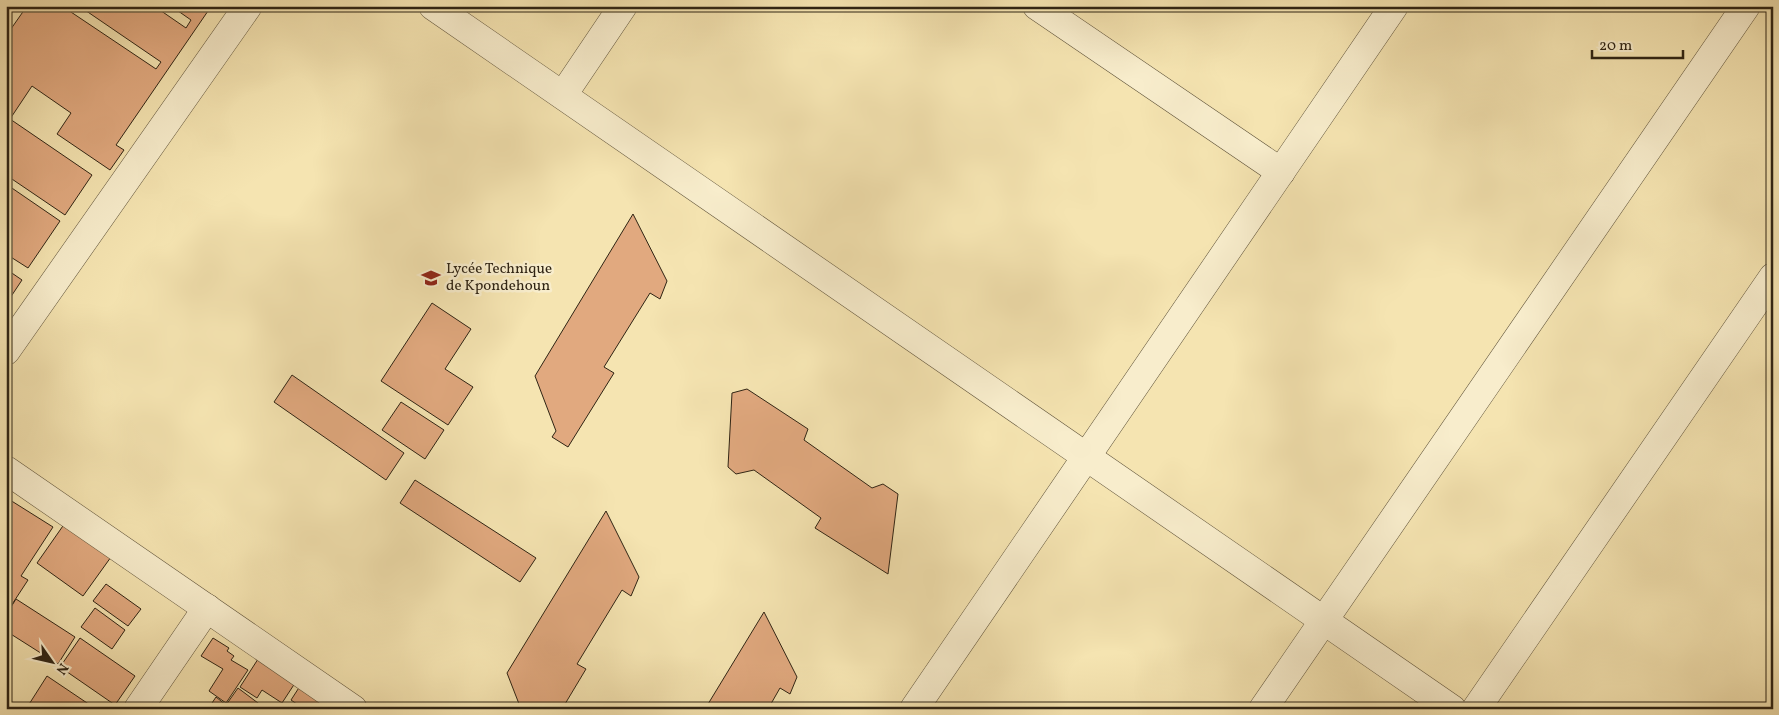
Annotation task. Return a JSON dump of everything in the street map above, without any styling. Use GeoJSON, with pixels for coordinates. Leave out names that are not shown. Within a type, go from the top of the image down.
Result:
{"type":"FeatureCollection","features":[{"type":"Feature","properties":{"kind":"street"},"geometry":{"type":"LineString","coordinates":[[6,351],[248,6]]}},
{"type":"Feature","properties":{"kind":"street"},"geometry":{"type":"LineString","coordinates":[[433,6],[1452,709]]}},
{"type":"Feature","properties":{"kind":"street"},"geometry":{"type":"LineString","coordinates":[[563,95],[623,6]]}},
{"type":"Feature","properties":{"kind":"street"},"geometry":{"type":"LineString","coordinates":[[1037,6],[1281,172]]}},
{"type":"Feature","properties":{"kind":"street"},"geometry":{"type":"LineString","coordinates":[[914,709],[1394,6]]}},
{"type":"Feature","properties":{"kind":"street"},"geometry":{"type":"LineString","coordinates":[[1263,709],[1746,6]]}},
{"type":"Feature","properties":{"kind":"street"},"geometry":{"type":"LineString","coordinates":[[1476,709],[1773,277]]}},
{"type":"Feature","properties":{"kind":"street"},"geometry":{"type":"LineString","coordinates":[[6,470],[353,709]]}},
{"type":"Feature","properties":{"kind":"street"},"geometry":{"type":"LineString","coordinates":[[138,709],[207,608]]}},
{"type":"Feature","properties":{"kind":"building"},"geometry":{"type":"Polygon","coordinates":[[[27,6],[62,6],[156,69],[161,62],[79,6],[154,6],[186,28],[191,20],[171,6],[201,6],[208,11],[116,145],[124,150],[110,170],[57,134],[71,113],[32,86],[10,119],[92,175],[65,215],[6,175],[6,36],[27,6]]]}},
{"type":"Feature","properties":{"kind":"building"},"geometry":{"type":"Polygon","coordinates":[[[6,184],[60,221],[28,268],[6,254],[6,184]]]}},
{"type":"Feature","properties":{"kind":"building"},"geometry":{"type":"Polygon","coordinates":[[[633,214],[667,281],[660,299],[650,293],[604,367],[614,373],[568,447],[552,437],[556,431],[535,376],[633,214]]]}},
{"type":"Feature","properties":{"kind":"building"},"geometry":{"type":"Polygon","coordinates":[[[6,269],[22,280],[6,304],[6,269]]]}},
{"type":"Feature","properties":{"kind":"building"},"geometry":{"type":"Polygon","coordinates":[[[432,303],[471,329],[445,369],[473,387],[448,425],[381,381],[432,303]]]}},
{"type":"Feature","properties":{"kind":"building"},"geometry":{"type":"Polygon","coordinates":[[[292,375],[404,453],[386,480],[274,402],[292,375]]]}},
{"type":"Feature","properties":{"kind":"building"},"geometry":{"type":"Polygon","coordinates":[[[747,389],[808,429],[804,440],[872,488],[883,484],[898,494],[888,574],[815,528],[821,518],[754,470],[736,474],[728,467],[732,393],[747,389]]]}},
{"type":"Feature","properties":{"kind":"building"},"geometry":{"type":"Polygon","coordinates":[[[401,402],[444,430],[425,459],[382,430],[401,402]]]}},
{"type":"Feature","properties":{"kind":"building"},"geometry":{"type":"Polygon","coordinates":[[[415,480],[536,558],[520,582],[400,503],[415,480]]]}},
{"type":"Feature","properties":{"kind":"building"},"geometry":{"type":"Polygon","coordinates":[[[10,500],[53,527],[21,576],[28,580],[7,612],[6,506],[10,500]]]}},
{"type":"Feature","properties":{"kind":"building"},"geometry":{"type":"Polygon","coordinates":[[[606,511],[639,577],[631,596],[622,590],[577,664],[586,669],[562,709],[521,709],[507,673],[606,511]]]}},
{"type":"Feature","properties":{"kind":"building"},"geometry":{"type":"Polygon","coordinates":[[[65,523],[111,557],[83,596],[37,563],[65,523]]]}},
{"type":"Feature","properties":{"kind":"building"},"geometry":{"type":"Polygon","coordinates":[[[106,584],[141,609],[128,626],[93,601],[106,584]]]}},
{"type":"Feature","properties":{"kind":"building"},"geometry":{"type":"Polygon","coordinates":[[[16,599],[75,637],[58,664],[6,631],[6,615],[16,599]]]}},
{"type":"Feature","properties":{"kind":"building"},"geometry":{"type":"Polygon","coordinates":[[[95,608],[125,630],[112,649],[81,627],[95,608]]]}},
{"type":"Feature","properties":{"kind":"building"},"geometry":{"type":"Polygon","coordinates":[[[764,612],[797,677],[790,694],[780,688],[768,709],[705,709],[764,612]]]}},
{"type":"Feature","properties":{"kind":"building"},"geometry":{"type":"Polygon","coordinates":[[[80,638],[135,676],[115,705],[60,667],[80,638]]]}},
{"type":"Feature","properties":{"kind":"building"},"geometry":{"type":"Polygon","coordinates":[[[213,638],[229,648],[227,651],[234,656],[231,660],[248,670],[226,703],[209,691],[223,669],[201,656],[213,638]]]}},
{"type":"Feature","properties":{"kind":"building"},"geometry":{"type":"Polygon","coordinates":[[[260,656],[297,680],[282,703],[262,690],[257,698],[240,687],[260,656]]]}},
{"type":"Feature","properties":{"kind":"building"},"geometry":{"type":"Polygon","coordinates":[[[47,676],[96,709],[26,709],[47,676]]]}},
{"type":"Feature","properties":{"kind":"building"},"geometry":{"type":"Polygon","coordinates":[[[302,683],[331,709],[304,709],[291,700],[302,683]]]}},
{"type":"Feature","properties":{"kind":"building"},"geometry":{"type":"Polygon","coordinates":[[[238,688],[266,709],[208,709],[216,697],[226,705],[238,688]]]}},
{"type":"Feature","properties":{"kind":"place","name":"Lycée Technique de Kpondehoun"},"geometry":{"type":"Point","coordinates":[431,278]}}]}
